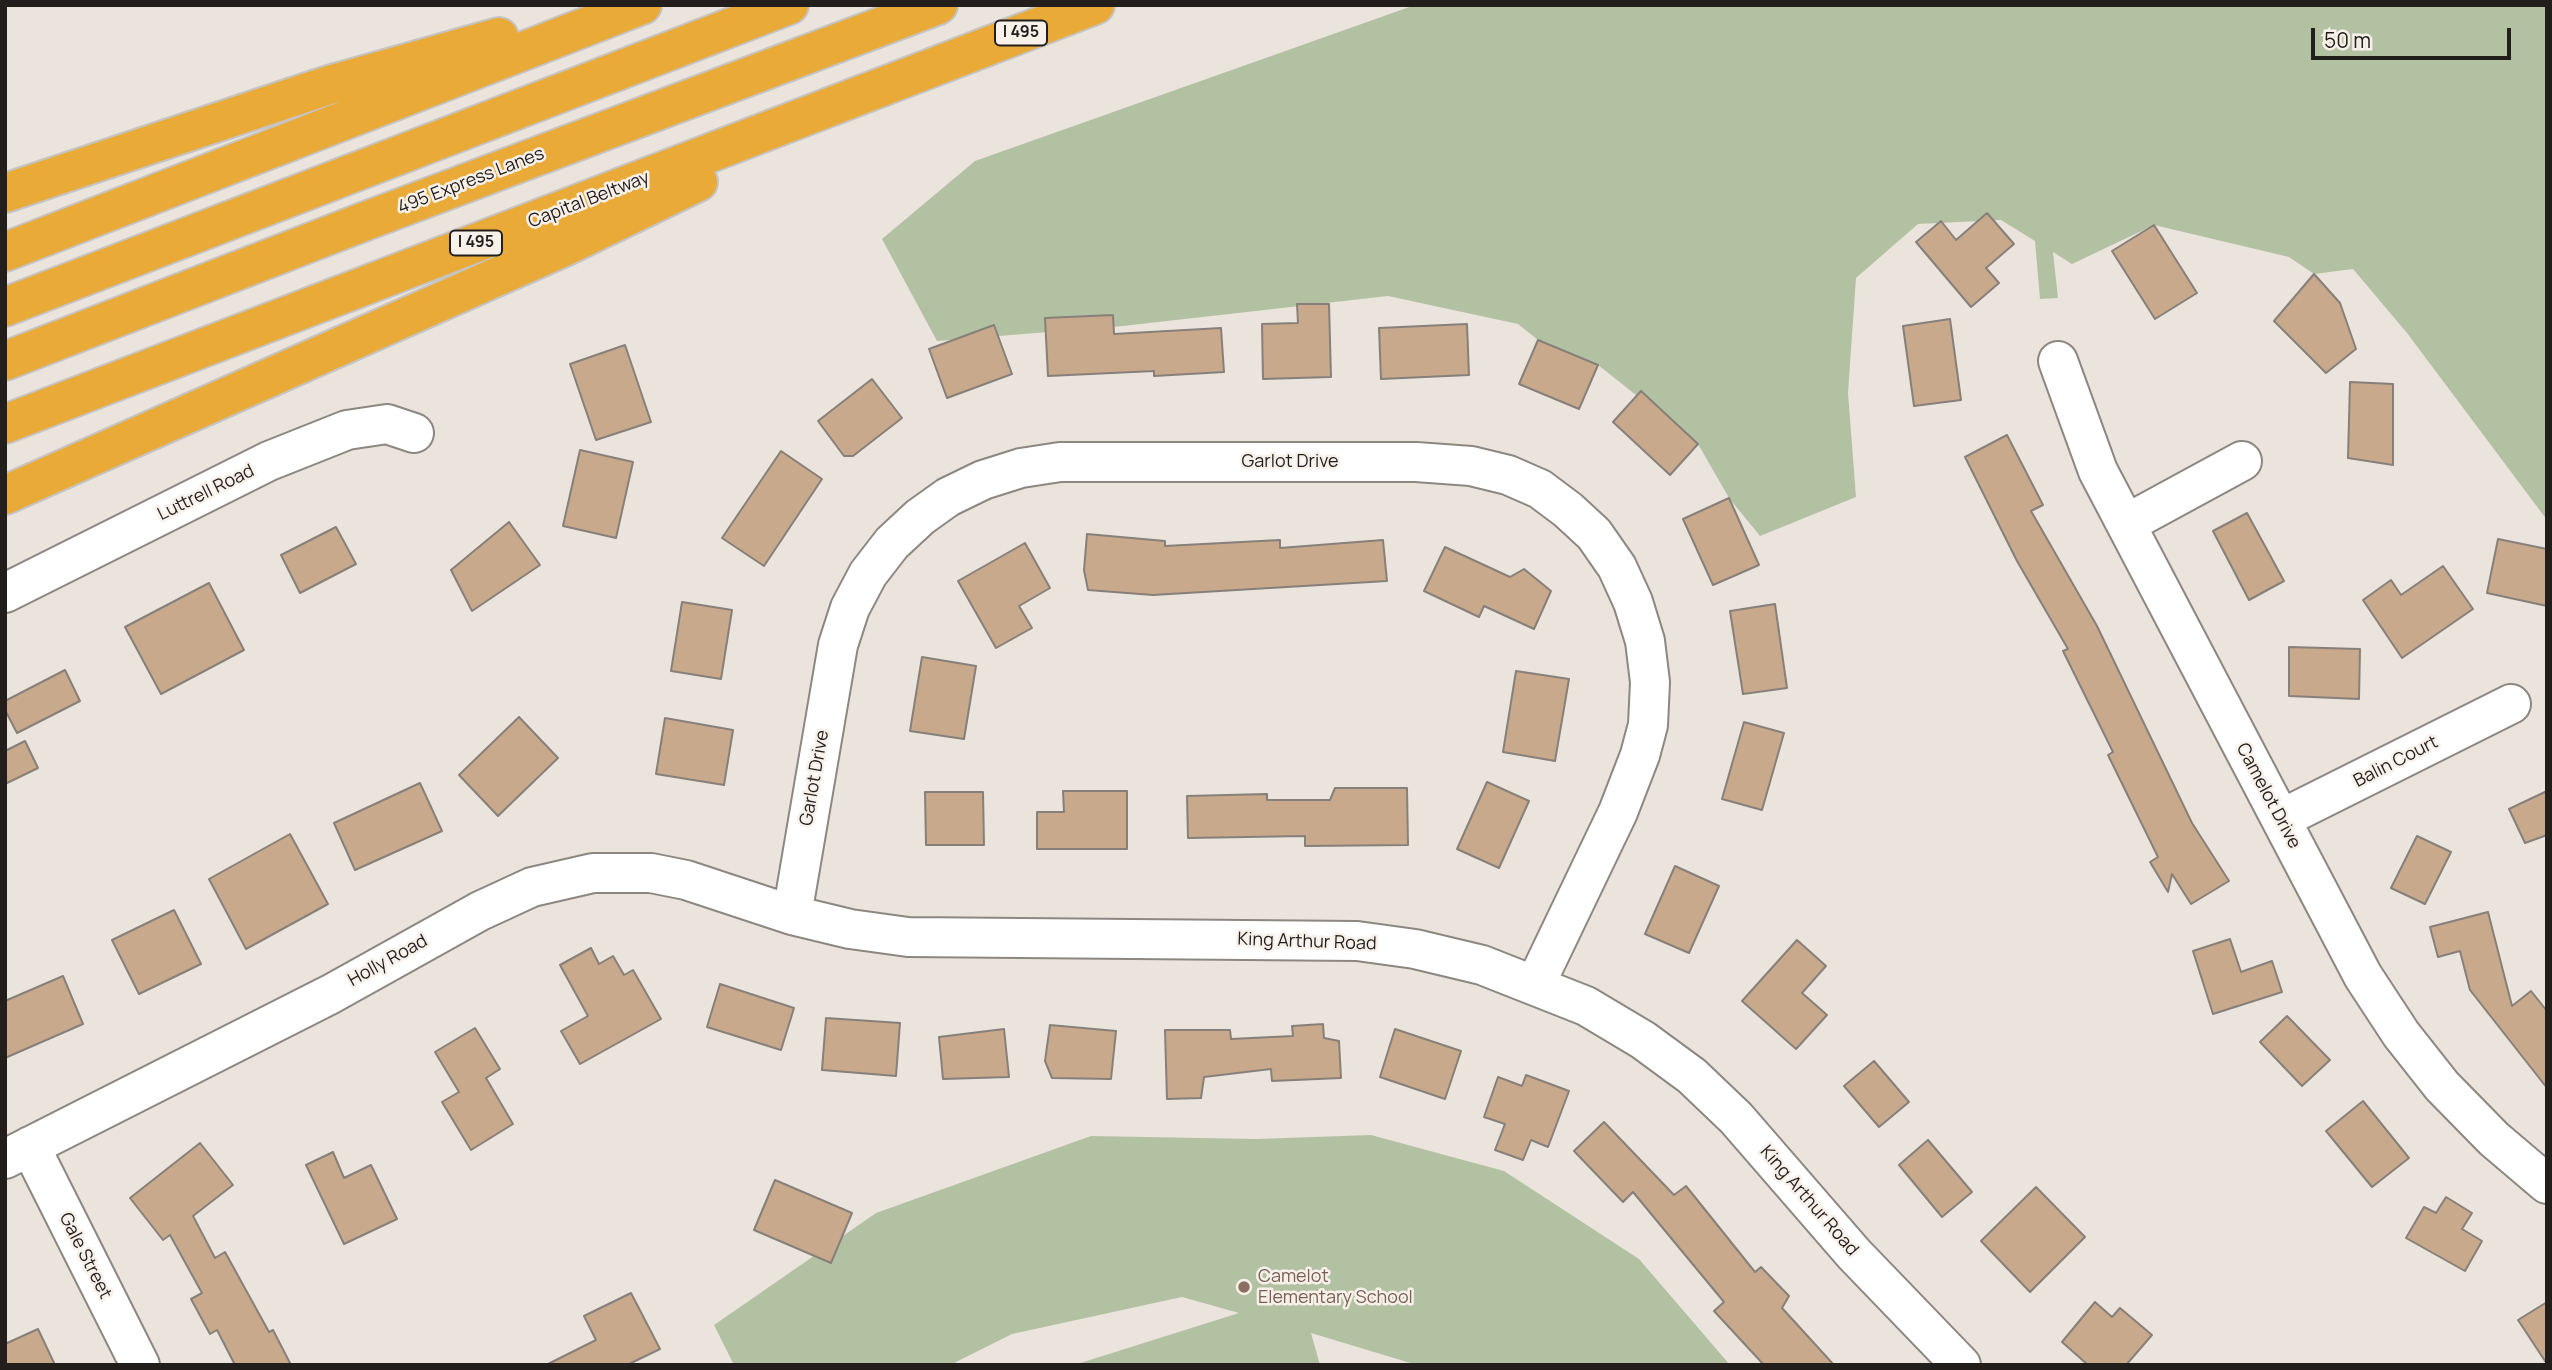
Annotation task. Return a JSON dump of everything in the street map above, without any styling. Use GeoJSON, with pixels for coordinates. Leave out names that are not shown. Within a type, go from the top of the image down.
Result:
{"type":"FeatureCollection","features":[{"type":"Feature","properties":{"kind":"highway"},"geometry":{"type":"LineString","coordinates":[[5,193],[330,85],[609,5]]}},
{"type":"Feature","properties":{"kind":"highway"},"geometry":{"type":"LineString","coordinates":[[5,252],[642,5]]}},
{"type":"Feature","properties":{"kind":"highway"},"geometry":{"type":"LineString","coordinates":[[5,307],[789,5]]}},
{"type":"Feature","properties":{"kind":"highway","name":"495 Express Lanes"},"geometry":{"type":"LineString","coordinates":[[5,361],[363,222],[938,5]]}},
{"type":"Feature","properties":{"kind":"highway","name":"Capital Beltway"},"geometry":{"type":"LineString","coordinates":[[5,424],[1095,5]]}},
{"type":"Feature","properties":{"kind":"highway"},"geometry":{"type":"LineString","coordinates":[[5,495],[564,247],[947,62]]}},
{"type":"Feature","properties":{"kind":"street","name":"Camelot Drive"},"geometry":{"type":"LineString","coordinates":[[2058,361],[2098,471],[2363,976],[2400,1034],[2442,1086],[2494,1139],[2547,1184]]}},
{"type":"Feature","properties":{"kind":"street","name":"Luttrell Road"},"geometry":{"type":"LineString","coordinates":[[5,593],[269,461],[347,430],[387,424],[414,433]]}},
{"type":"Feature","properties":{"kind":"street"},"geometry":{"type":"LineString","coordinates":[[2126,524],[2242,461]]}},
{"type":"Feature","properties":{"kind":"street","name":"Garlot Drive"},"geometry":{"type":"LineString","coordinates":[[792,915],[838,645],[850,608],[868,574],[892,543],[920,517],[948,497],[983,480],[1021,468],[1060,462],[1416,462],[1471,466],[1507,475],[1540,489],[1569,510],[1594,534],[1617,567],[1633,602],[1645,641],[1650,682],[1648,724],[1640,755],[1618,812],[1536,983]]}},
{"type":"Feature","properties":{"kind":"street","name":"Balin Court"},"geometry":{"type":"LineString","coordinates":[[2280,819],[2511,704]]}},
{"type":"Feature","properties":{"kind":"street","name":"Holly Road"},"geometry":{"type":"LineString","coordinates":[[17,1153],[331,993],[480,911],[532,887],[593,873],[651,873],[686,880],[792,915]]}},
{"type":"Feature","properties":{"kind":"street","name":"King Arthur Road"},"geometry":{"type":"LineString","coordinates":[[792,915],[850,929],[908,937],[1357,941],[1415,949],[1482,965],[1536,983],[1643,1040],[1692,1076],[1736,1118],[1854,1254],[1961,1365]]}},
{"type":"Feature","properties":{"kind":"street","name":"Gale Street"},"geometry":{"type":"LineString","coordinates":[[17,1153],[140,1365]]}},
{"type":"Feature","properties":{"kind":"green space"},"geometry":{"type":"Polygon","coordinates":[[[1415,5],[2547,5],[2547,520],[2407,333],[2353,269],[2314,274],[2289,257],[2154,225],[2072,264],[2053,252],[2058,298],[2040,299],[2035,241],[2001,220],[1918,224],[1856,278],[1848,393],[1856,497],[1760,536],[1729,498],[1698,444],[1598,365],[1538,340],[1518,324],[1388,296],[1123,326],[937,341],[882,239],[975,161],[1415,5]]]}},
{"type":"Feature","properties":{"kind":"green space"},"geometry":{"type":"Polygon","coordinates":[[[1371,1135],[1504,1171],[1639,1259],[1730,1365],[1417,1365],[1311,1333],[1320,1365],[1074,1365],[1239,1313],[1182,1297],[1012,1334],[950,1365],[734,1365],[714,1325],[876,1213],[1091,1136],[1257,1139],[1371,1135]]]}},
{"type":"Feature","properties":{"kind":"building"},"geometry":{"type":"Polygon","coordinates":[[[1987,213],[2014,244],[1986,268],[1999,283],[1971,307],[1916,242],[1941,221],[1956,240],[1987,213]]]}},
{"type":"Feature","properties":{"kind":"building"},"geometry":{"type":"Polygon","coordinates":[[[2154,225],[2197,293],[2155,319],[2112,251],[2154,225]]]}},
{"type":"Feature","properties":{"kind":"building"},"geometry":{"type":"Polygon","coordinates":[[[2314,274],[2340,303],[2356,349],[2326,373],[2274,321],[2314,274]]]}},
{"type":"Feature","properties":{"kind":"building"},"geometry":{"type":"Polygon","coordinates":[[[1297,304],[1329,304],[1331,377],[1263,379],[1262,324],[1298,323],[1297,304]]]}},
{"type":"Feature","properties":{"kind":"building"},"geometry":{"type":"Polygon","coordinates":[[[1113,315],[1114,334],[1221,328],[1224,372],[1154,376],[1154,371],[1048,376],[1045,318],[1113,315]]]}},
{"type":"Feature","properties":{"kind":"building"},"geometry":{"type":"Polygon","coordinates":[[[1950,319],[1961,400],[1914,406],[1903,326],[1950,319]]]}},
{"type":"Feature","properties":{"kind":"building"},"geometry":{"type":"Polygon","coordinates":[[[1467,324],[1469,375],[1381,379],[1379,328],[1467,324]]]}},
{"type":"Feature","properties":{"kind":"building"},"geometry":{"type":"Polygon","coordinates":[[[994,325],[1012,374],[947,398],[929,349],[994,325]]]}},
{"type":"Feature","properties":{"kind":"building"},"geometry":{"type":"Polygon","coordinates":[[[1538,340],[1598,365],[1579,409],[1519,384],[1538,340]]]}},
{"type":"Feature","properties":{"kind":"building"},"geometry":{"type":"Polygon","coordinates":[[[625,345],[651,422],[596,440],[570,364],[625,345]]]}},
{"type":"Feature","properties":{"kind":"building"},"geometry":{"type":"Polygon","coordinates":[[[872,379],[902,418],[853,456],[844,456],[818,421],[872,379]]]}},
{"type":"Feature","properties":{"kind":"building"},"geometry":{"type":"Polygon","coordinates":[[[2350,382],[2393,384],[2393,465],[2348,458],[2350,382]]]}},
{"type":"Feature","properties":{"kind":"building"},"geometry":{"type":"Polygon","coordinates":[[[1641,391],[1698,444],[1670,475],[1613,422],[1641,391]]]}},
{"type":"Feature","properties":{"kind":"building"},"geometry":{"type":"Polygon","coordinates":[[[2007,435],[2043,505],[2031,511],[2097,626],[2192,823],[2229,881],[2191,904],[2172,874],[2168,892],[2150,862],[2158,857],[2108,755],[2113,752],[2063,651],[2068,649],[2017,561],[1965,457],[2007,435]]]}},
{"type":"Feature","properties":{"kind":"building"},"geometry":{"type":"Polygon","coordinates":[[[580,450],[633,462],[616,538],[563,526],[580,450]]]}},
{"type":"Feature","properties":{"kind":"building"},"geometry":{"type":"Polygon","coordinates":[[[781,451],[822,479],[764,566],[722,538],[781,451]]]}},
{"type":"Feature","properties":{"kind":"building"},"geometry":{"type":"Polygon","coordinates":[[[1729,498],[1759,565],[1713,585],[1683,519],[1729,498]]]}},
{"type":"Feature","properties":{"kind":"building"},"geometry":{"type":"Polygon","coordinates":[[[2247,513],[2284,581],[2249,600],[2213,531],[2247,513]]]}},
{"type":"Feature","properties":{"kind":"building"},"geometry":{"type":"Polygon","coordinates":[[[509,522],[540,565],[472,611],[451,570],[509,522]]]}},
{"type":"Feature","properties":{"kind":"building"},"geometry":{"type":"Polygon","coordinates":[[[336,527],[356,564],[300,593],[281,555],[336,527]]]}},
{"type":"Feature","properties":{"kind":"building"},"geometry":{"type":"Polygon","coordinates":[[[1087,534],[1165,541],[1165,546],[1280,540],[1280,548],[1383,540],[1387,581],[1153,595],[1088,590],[1084,570],[1087,534]]]}},
{"type":"Feature","properties":{"kind":"building"},"geometry":{"type":"Polygon","coordinates":[[[2498,539],[2547,549],[2547,606],[2487,593],[2498,539]]]}},
{"type":"Feature","properties":{"kind":"building"},"geometry":{"type":"Polygon","coordinates":[[[1025,543],[1050,588],[1019,606],[1032,628],[996,648],[958,581],[1025,543]]]}},
{"type":"Feature","properties":{"kind":"building"},"geometry":{"type":"Polygon","coordinates":[[[1445,547],[1510,577],[1524,569],[1551,591],[1534,629],[1484,606],[1479,617],[1424,591],[1445,547]]]}},
{"type":"Feature","properties":{"kind":"building"},"geometry":{"type":"Polygon","coordinates":[[[2443,566],[2473,609],[2402,658],[2363,600],[2391,580],[2401,595],[2443,566]]]}},
{"type":"Feature","properties":{"kind":"building"},"geometry":{"type":"Polygon","coordinates":[[[209,583],[244,650],[161,694],[125,627],[209,583]]]}},
{"type":"Feature","properties":{"kind":"building"},"geometry":{"type":"Polygon","coordinates":[[[682,602],[732,610],[721,679],[671,671],[682,602]]]}},
{"type":"Feature","properties":{"kind":"building"},"geometry":{"type":"Polygon","coordinates":[[[1775,604],[1787,688],[1743,694],[1730,611],[1775,604]]]}},
{"type":"Feature","properties":{"kind":"building"},"geometry":{"type":"Polygon","coordinates":[[[2289,647],[2360,649],[2359,699],[2289,696],[2289,647]]]}},
{"type":"Feature","properties":{"kind":"building"},"geometry":{"type":"Polygon","coordinates":[[[922,657],[976,666],[964,739],[910,731],[922,657]]]}},
{"type":"Feature","properties":{"kind":"building"},"geometry":{"type":"Polygon","coordinates":[[[65,670],[80,701],[17,733],[5,710],[5,701],[65,670]]]}},
{"type":"Feature","properties":{"kind":"building"},"geometry":{"type":"Polygon","coordinates":[[[1516,671],[1569,679],[1555,761],[1503,752],[1516,671]]]}},
{"type":"Feature","properties":{"kind":"building"},"geometry":{"type":"Polygon","coordinates":[[[519,717],[558,758],[498,816],[459,775],[519,717]]]}},
{"type":"Feature","properties":{"kind":"building"},"geometry":{"type":"Polygon","coordinates":[[[665,718],[733,730],[724,785],[656,774],[665,718]]]}},
{"type":"Feature","properties":{"kind":"building"},"geometry":{"type":"Polygon","coordinates":[[[1744,722],[1784,733],[1762,810],[1722,799],[1744,722]]]}},
{"type":"Feature","properties":{"kind":"building"},"geometry":{"type":"Polygon","coordinates":[[[25,741],[38,768],[5,784],[5,751],[25,741]]]}},
{"type":"Feature","properties":{"kind":"building"},"geometry":{"type":"Polygon","coordinates":[[[1487,782],[1529,801],[1499,868],[1457,849],[1487,782]]]}},
{"type":"Feature","properties":{"kind":"building"},"geometry":{"type":"Polygon","coordinates":[[[420,783],[442,831],[355,870],[334,823],[420,783]]]}},
{"type":"Feature","properties":{"kind":"building"},"geometry":{"type":"Polygon","coordinates":[[[1335,788],[1407,788],[1408,845],[1305,846],[1305,836],[1188,838],[1187,796],[1267,794],[1267,800],[1330,800],[1335,788]]]}},
{"type":"Feature","properties":{"kind":"building"},"geometry":{"type":"Polygon","coordinates":[[[1063,791],[1127,791],[1127,849],[1037,849],[1037,812],[1064,812],[1063,791]]]}},
{"type":"Feature","properties":{"kind":"building"},"geometry":{"type":"Polygon","coordinates":[[[2547,791],[2547,835],[2525,843],[2509,809],[2547,791]]]}},
{"type":"Feature","properties":{"kind":"building"},"geometry":{"type":"Polygon","coordinates":[[[925,792],[983,792],[984,845],[926,845],[925,792]]]}},
{"type":"Feature","properties":{"kind":"building"},"geometry":{"type":"Polygon","coordinates":[[[290,834],[328,904],[246,949],[209,879],[290,834]]]}},
{"type":"Feature","properties":{"kind":"building"},"geometry":{"type":"Polygon","coordinates":[[[2417,836],[2451,852],[2425,904],[2391,888],[2417,836]]]}},
{"type":"Feature","properties":{"kind":"building"},"geometry":{"type":"Polygon","coordinates":[[[1675,866],[1719,886],[1689,953],[1645,934],[1675,866]]]}},
{"type":"Feature","properties":{"kind":"building"},"geometry":{"type":"Polygon","coordinates":[[[174,910],[201,964],[139,994],[112,940],[174,910]]]}},
{"type":"Feature","properties":{"kind":"building"},"geometry":{"type":"Polygon","coordinates":[[[2488,912],[2512,1006],[2531,991],[2547,1011],[2547,1088],[2470,990],[2460,951],[2438,957],[2430,927],[2488,912]]]}},
{"type":"Feature","properties":{"kind":"building"},"geometry":{"type":"Polygon","coordinates":[[[2230,939],[2241,972],[2272,961],[2282,992],[2213,1014],[2193,951],[2230,939]]]}},
{"type":"Feature","properties":{"kind":"building"},"geometry":{"type":"Polygon","coordinates":[[[1797,940],[1826,966],[1802,993],[1827,1015],[1796,1049],[1742,1001],[1797,940]]]}},
{"type":"Feature","properties":{"kind":"building"},"geometry":{"type":"Polygon","coordinates":[[[591,948],[599,964],[613,956],[624,975],[633,970],[661,1019],[580,1064],[561,1031],[588,1016],[560,965],[591,948]]]}},
{"type":"Feature","properties":{"kind":"building"},"geometry":{"type":"Polygon","coordinates":[[[63,976],[83,1024],[5,1058],[5,1001],[63,976]]]}},
{"type":"Feature","properties":{"kind":"building"},"geometry":{"type":"Polygon","coordinates":[[[720,984],[794,1008],[781,1050],[707,1027],[720,984]]]}},
{"type":"Feature","properties":{"kind":"building"},"geometry":{"type":"Polygon","coordinates":[[[2287,1016],[2330,1060],[2302,1086],[2260,1042],[2287,1016]]]}},
{"type":"Feature","properties":{"kind":"building"},"geometry":{"type":"Polygon","coordinates":[[[826,1018],[900,1023],[896,1076],[822,1070],[826,1018]]]}},
{"type":"Feature","properties":{"kind":"building"},"geometry":{"type":"Polygon","coordinates":[[[1323,1024],[1324,1038],[1339,1041],[1341,1078],[1272,1081],[1271,1069],[1204,1077],[1201,1098],[1167,1099],[1165,1030],[1230,1030],[1231,1039],[1293,1036],[1292,1026],[1323,1024]]]}},
{"type":"Feature","properties":{"kind":"building"},"geometry":{"type":"Polygon","coordinates":[[[1050,1025],[1116,1031],[1111,1079],[1052,1078],[1045,1061],[1050,1025]]]}},
{"type":"Feature","properties":{"kind":"building"},"geometry":{"type":"Polygon","coordinates":[[[475,1028],[500,1069],[486,1078],[513,1124],[471,1150],[442,1102],[459,1092],[435,1052],[475,1028]]]}},
{"type":"Feature","properties":{"kind":"building"},"geometry":{"type":"Polygon","coordinates":[[[1004,1029],[1009,1077],[943,1079],[939,1037],[1004,1029]]]}},
{"type":"Feature","properties":{"kind":"building"},"geometry":{"type":"Polygon","coordinates":[[[1395,1029],[1461,1051],[1445,1099],[1380,1077],[1395,1029]]]}},
{"type":"Feature","properties":{"kind":"building"},"geometry":{"type":"Polygon","coordinates":[[[1874,1061],[1909,1102],[1879,1127],[1844,1086],[1874,1061]]]}},
{"type":"Feature","properties":{"kind":"building"},"geometry":{"type":"Polygon","coordinates":[[[1526,1075],[1569,1091],[1548,1147],[1531,1140],[1523,1160],[1495,1150],[1505,1124],[1484,1117],[1498,1077],[1522,1086],[1526,1075]]]}},
{"type":"Feature","properties":{"kind":"building"},"geometry":{"type":"Polygon","coordinates":[[[2363,1101],[2409,1158],[2372,1187],[2326,1131],[2363,1101]]]}},
{"type":"Feature","properties":{"kind":"building"},"geometry":{"type":"Polygon","coordinates":[[[1604,1122],[1674,1195],[1686,1186],[1755,1272],[1761,1267],[1789,1296],[1782,1308],[1834,1365],[1764,1365],[1714,1311],[1724,1302],[1633,1192],[1623,1202],[1574,1151],[1604,1122]]]}},
{"type":"Feature","properties":{"kind":"building"},"geometry":{"type":"Polygon","coordinates":[[[1928,1140],[1972,1192],[1942,1217],[1899,1165],[1928,1140]]]}},
{"type":"Feature","properties":{"kind":"building"},"geometry":{"type":"Polygon","coordinates":[[[200,1143],[233,1185],[193,1216],[215,1258],[225,1252],[269,1332],[273,1330],[291,1365],[235,1365],[217,1330],[210,1334],[191,1299],[202,1293],[170,1235],[163,1240],[130,1198],[200,1143]]]}},
{"type":"Feature","properties":{"kind":"building"},"geometry":{"type":"Polygon","coordinates":[[[333,1152],[344,1178],[371,1165],[397,1219],[344,1244],[306,1165],[333,1152]]]}},
{"type":"Feature","properties":{"kind":"building"},"geometry":{"type":"Polygon","coordinates":[[[775,1180],[852,1213],[831,1263],[754,1230],[775,1180]]]}},
{"type":"Feature","properties":{"kind":"building"},"geometry":{"type":"Polygon","coordinates":[[[2036,1187],[2085,1237],[2030,1292],[1981,1241],[2036,1187]]]}},
{"type":"Feature","properties":{"kind":"building"},"geometry":{"type":"Polygon","coordinates":[[[2446,1197],[2472,1213],[2462,1229],[2482,1241],[2465,1271],[2406,1238],[2424,1207],[2436,1213],[2446,1197]]]}},
{"type":"Feature","properties":{"kind":"building"},"geometry":{"type":"Polygon","coordinates":[[[631,1293],[660,1349],[627,1365],[546,1365],[596,1340],[584,1316],[631,1293]]]}},
{"type":"Feature","properties":{"kind":"building"},"geometry":{"type":"Polygon","coordinates":[[[2095,1302],[2112,1317],[2120,1308],[2152,1335],[2126,1365],[2088,1365],[2062,1342],[2095,1302]]]}},
{"type":"Feature","properties":{"kind":"building"},"geometry":{"type":"Polygon","coordinates":[[[2547,1302],[2547,1364],[2518,1320],[2547,1302]]]}},
{"type":"Feature","properties":{"kind":"building"},"geometry":{"type":"Polygon","coordinates":[[[38,1329],[55,1365],[5,1365],[5,1344],[38,1329]]]}},
{"type":"Feature","properties":{"kind":"place","name":"Camelot Elementary School"},"geometry":{"type":"Point","coordinates":[1244,1287]}}]}
